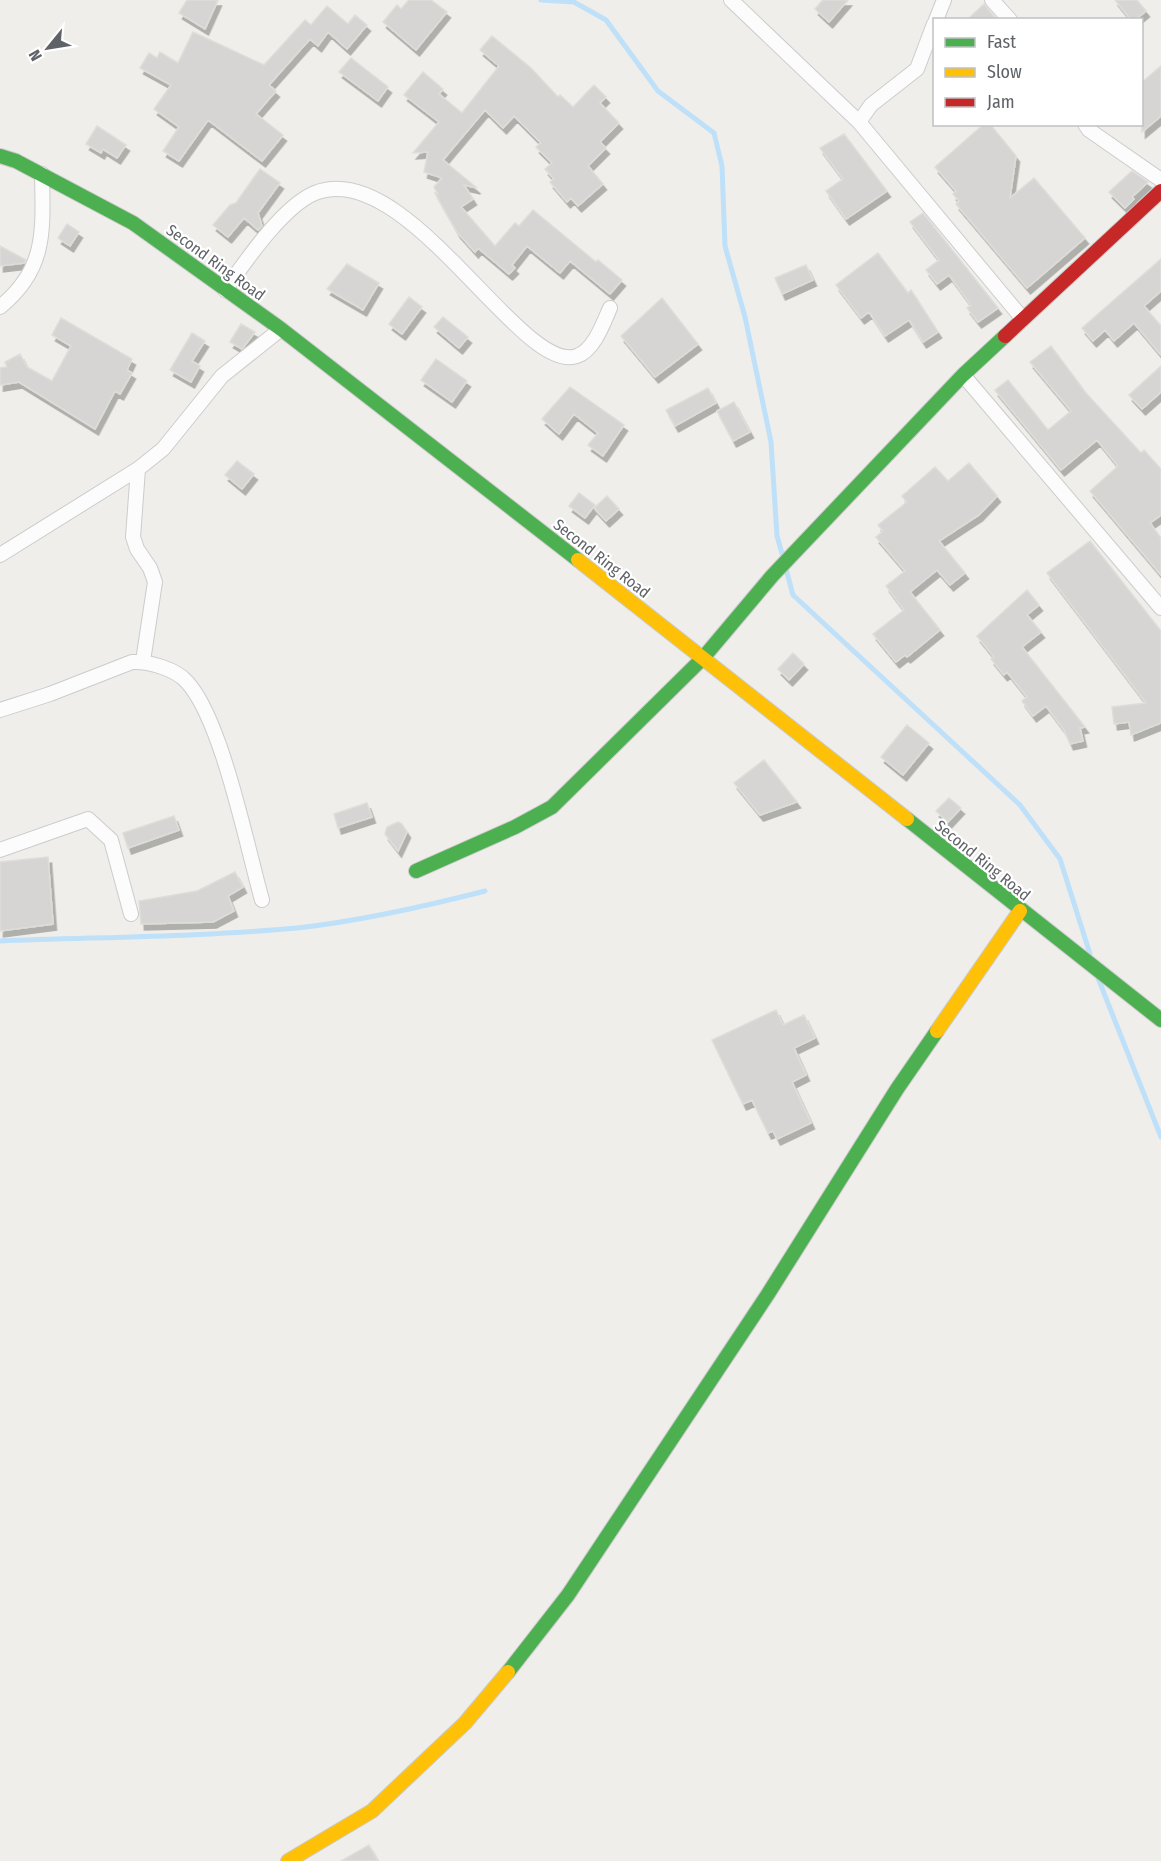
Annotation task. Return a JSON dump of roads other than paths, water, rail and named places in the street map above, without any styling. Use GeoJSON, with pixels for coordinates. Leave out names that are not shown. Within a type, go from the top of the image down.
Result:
{"type":"FeatureCollection","features":[{"type":"Feature","properties":{"kind":"street"},"geometry":{"type":"LineString","coordinates":[[731,0],[859,122],[1022,318]]}},
{"type":"Feature","properties":{"kind":"street"},"geometry":{"type":"LineString","coordinates":[[937,18],[944,0]]}},
{"type":"Feature","properties":{"kind":"street"},"geometry":{"type":"LineString","coordinates":[[992,0],[1008,18]]}},
{"type":"Feature","properties":{"kind":"street"},"geometry":{"type":"LineString","coordinates":[[859,122],[872,105],[917,69],[933,27]]}},
{"type":"Feature","properties":{"kind":"street"},"geometry":{"type":"LineString","coordinates":[[1086,126],[1161,180]]}},
{"type":"Feature","properties":{"kind":"street","name":"Second Ring Road"},"geometry":{"type":"LineString","coordinates":[[0,156],[42,174],[133,223],[281,329],[703,658],[1020,911],[1161,1020]]}},
{"type":"Feature","properties":{"kind":"street"},"geometry":{"type":"LineString","coordinates":[[0,307],[24,287],[30,274],[43,231],[42,174]]}},
{"type":"Feature","properties":{"kind":"street"},"geometry":{"type":"LineString","coordinates":[[225,290],[256,247],[295,206],[313,194],[332,188],[371,198],[391,208],[429,238],[539,346],[562,358],[578,356],[588,348],[610,308]]}},
{"type":"Feature","properties":{"kind":"street"},"geometry":{"type":"LineString","coordinates":[[416,872],[515,827],[552,807],[703,658],[772,576],[963,375],[1161,191]]}},
{"type":"Feature","properties":{"kind":"street"},"geometry":{"type":"LineString","coordinates":[[0,555],[138,469],[163,449],[229,369],[281,329]]}},
{"type":"Feature","properties":{"kind":"street"},"geometry":{"type":"LineString","coordinates":[[963,375],[1161,608]]}},
{"type":"Feature","properties":{"kind":"street"},"geometry":{"type":"LineString","coordinates":[[138,469],[133,537],[155,582],[143,661]]}},
{"type":"Feature","properties":{"kind":"street"},"geometry":{"type":"LineString","coordinates":[[0,710],[50,694],[132,662],[143,661],[186,680],[197,695],[225,766],[262,900]]}},
{"type":"Feature","properties":{"kind":"street"},"geometry":{"type":"LineString","coordinates":[[0,850],[88,819],[111,840],[131,914]]}},
{"type":"Feature","properties":{"kind":"street"},"geometry":{"type":"LineString","coordinates":[[288,1861],[372,1811],[465,1723],[522,1655],[575,1585],[768,1294],[897,1089],[1020,911]]}},
{"type":"Feature","properties":{"kind":"waterway"},"geometry":{"type":"LineString","coordinates":[[541,0],[574,2],[606,20],[658,91],[714,133],[722,166],[725,246],[745,317],[771,442],[777,536],[783,557]]}},
{"type":"Feature","properties":{"kind":"waterway"},"geometry":{"type":"LineString","coordinates":[[786,569],[793,595],[1020,805],[1060,859],[1090,954]]}},
{"type":"Feature","properties":{"kind":"waterway"},"geometry":{"type":"LineString","coordinates":[[0,941],[186,935],[297,928],[391,913],[485,891]]}},
{"type":"Feature","properties":{"kind":"waterway"},"geometry":{"type":"LineString","coordinates":[[1098,978],[1161,1137]]}}]}
